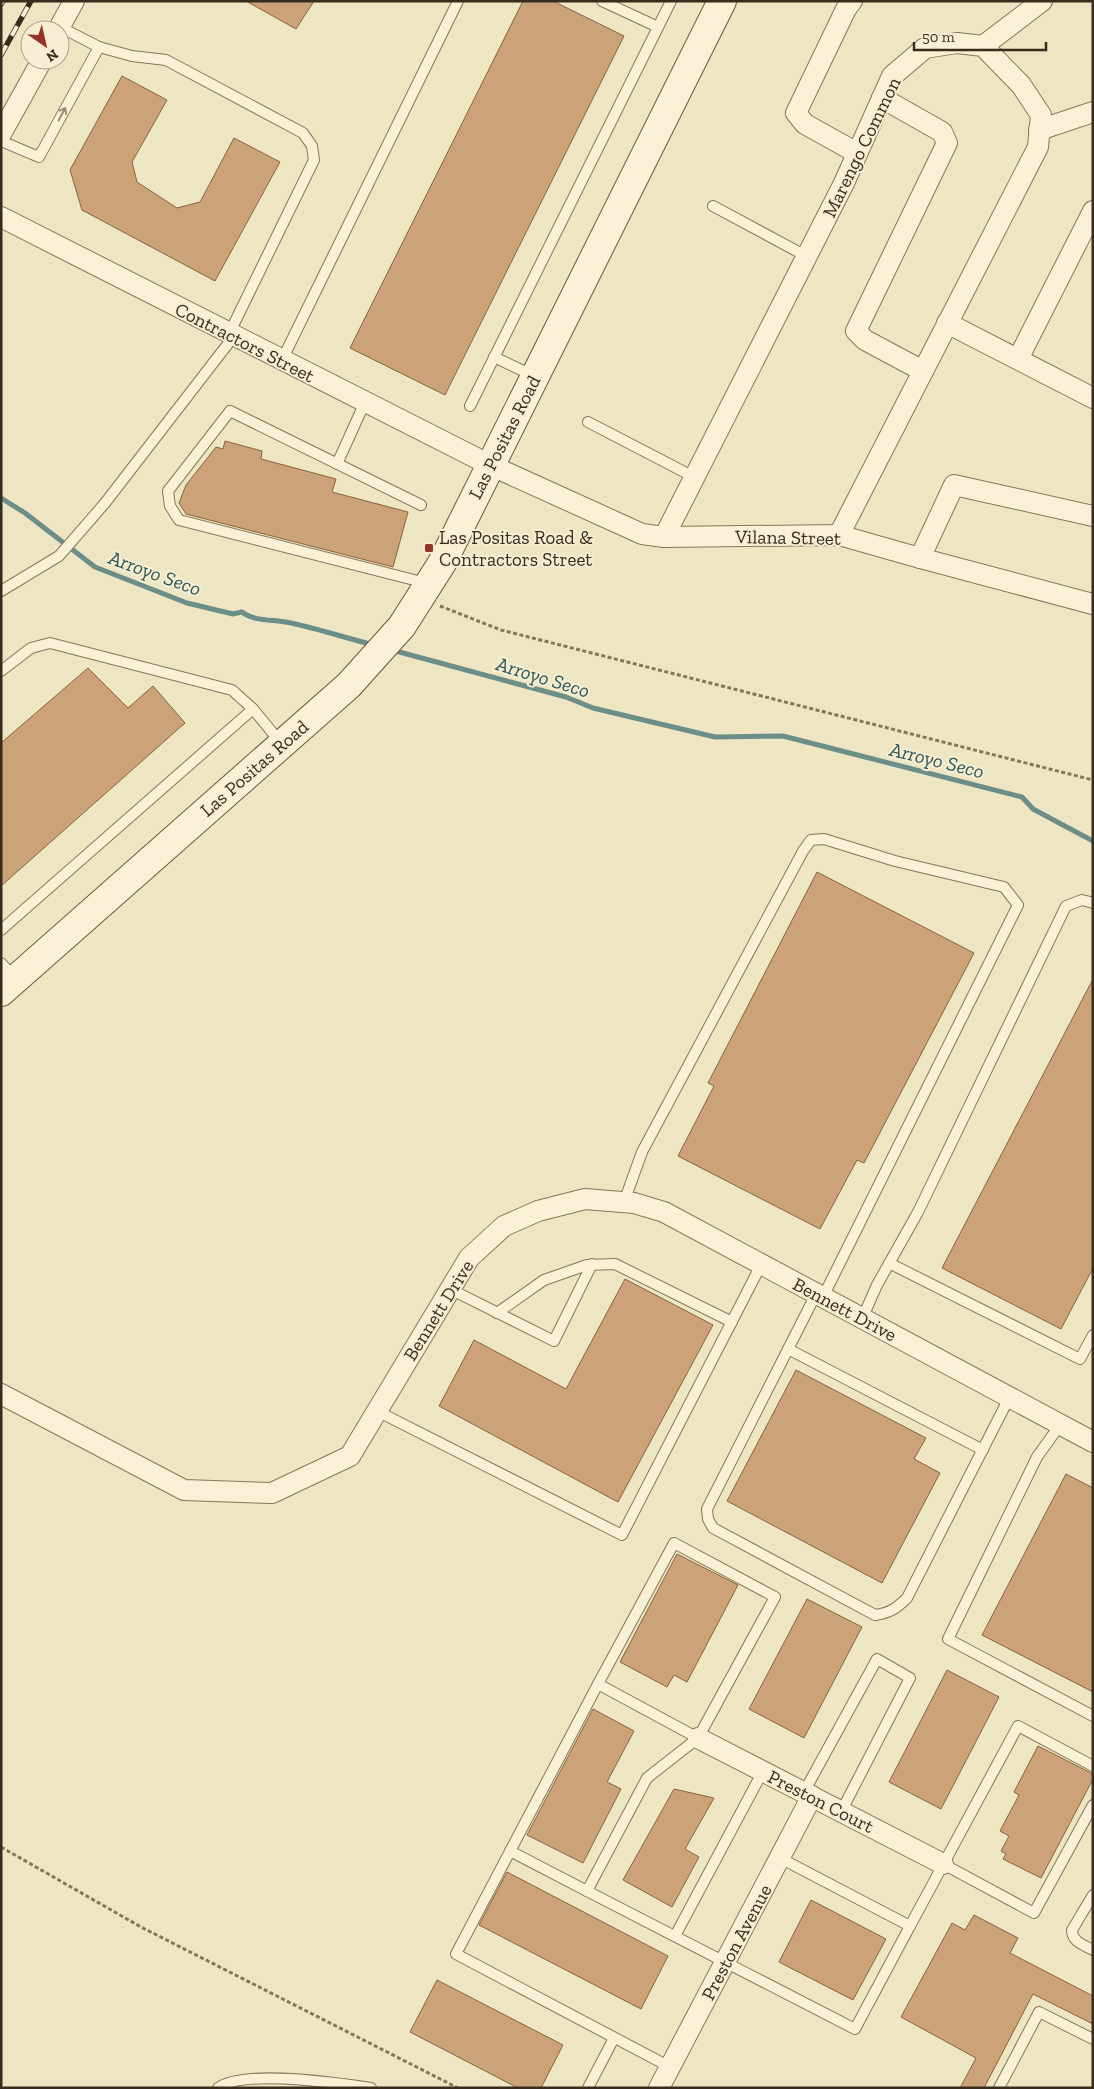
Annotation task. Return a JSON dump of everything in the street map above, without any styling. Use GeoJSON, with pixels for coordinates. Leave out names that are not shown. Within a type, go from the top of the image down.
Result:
{"type":"FeatureCollection","features":[{"type":"Feature","properties":{"kind":"main road","name":"Las Positas Road"},"geometry":{"type":"LineString","coordinates":[[6,978],[349,685],[402,626],[442,562],[722,1]]}},
{"type":"Feature","properties":{"kind":"street"},"geometry":{"type":"LineString","coordinates":[[64,20],[74,1]]}},
{"type":"Feature","properties":{"kind":"street"},"geometry":{"type":"LineString","coordinates":[[852,1],[846,9],[796,113],[805,124],[857,153]]}},
{"type":"Feature","properties":{"kind":"street"},"geometry":{"type":"LineString","coordinates":[[839,535],[1038,147],[1041,115],[1021,85],[983,46],[1042,1]]}},
{"type":"Feature","properties":{"kind":"street","name":"Marengo Common"},"geometry":{"type":"LineString","coordinates":[[664,537],[857,153],[892,76],[925,48],[957,43],[983,46]]}},
{"type":"Feature","properties":{"kind":"street"},"geometry":{"type":"LineString","coordinates":[[1,134],[36,70]]}},
{"type":"Feature","properties":{"kind":"street"},"geometry":{"type":"LineString","coordinates":[[882,98],[942,132],[948,143],[856,331],[865,340],[923,371]]}},
{"type":"Feature","properties":{"kind":"street"},"geometry":{"type":"LineString","coordinates":[[1040,130],[1093,112]]}},
{"type":"Feature","properties":{"kind":"street"},"geometry":{"type":"LineString","coordinates":[[1018,359],[1093,211]]}},
{"type":"Feature","properties":{"kind":"street","name":"Contractors Street"},"geometry":{"type":"LineString","coordinates":[[1,217],[490,465]]}},
{"type":"Feature","properties":{"kind":"street"},"geometry":{"type":"LineString","coordinates":[[947,323],[1093,398]]}},
{"type":"Feature","properties":{"kind":"street","name":"Vilana Street"},"geometry":{"type":"LineString","coordinates":[[490,465],[642,534],[664,537],[839,535],[1093,604]]}},
{"type":"Feature","properties":{"kind":"street"},"geometry":{"type":"LineString","coordinates":[[920,558],[954,485],[1093,516]]}},
{"type":"Feature","properties":{"kind":"street","name":"Bennett Drive"},"geometry":{"type":"LineString","coordinates":[[1,1394],[184,1490],[272,1494],[350,1456],[469,1258],[504,1226],[538,1211],[585,1199],[634,1203],[664,1212],[1093,1442]]}},
{"type":"Feature","properties":{"kind":"street","name":"Preston Court"},"geometry":{"type":"LineString","coordinates":[[698,1738],[943,1864]]}},
{"type":"Feature","properties":{"kind":"street","name":"Preston Avenue"},"geometry":{"type":"LineString","coordinates":[[659,2088],[780,1858],[808,1794]]}},
{"type":"Feature","properties":{"kind":"lane"},"geometry":{"type":"LineString","coordinates":[[282,360],[458,1]]}},
{"type":"Feature","properties":{"kind":"lane"},"geometry":{"type":"LineString","coordinates":[[602,1],[658,28]]}},
{"type":"Feature","properties":{"kind":"lane"},"geometry":{"type":"LineString","coordinates":[[470,406],[671,1]]}},
{"type":"Feature","properties":{"kind":"lane"},"geometry":{"type":"LineString","coordinates":[[1,591],[59,556],[104,503],[232,335],[314,160],[312,146],[304,133],[166,60],[132,56],[99,47],[70,34]]}},
{"type":"Feature","properties":{"kind":"lane"},"geometry":{"type":"LineString","coordinates":[[1,141],[39,157],[99,47]]}},
{"type":"Feature","properties":{"kind":"lane"},"geometry":{"type":"LineString","coordinates":[[713,206],[806,256]]}},
{"type":"Feature","properties":{"kind":"lane"},"geometry":{"type":"LineString","coordinates":[[494,357],[534,376]]}},
{"type":"Feature","properties":{"kind":"lane"},"geometry":{"type":"LineString","coordinates":[[337,464],[365,402]]}},
{"type":"Feature","properties":{"kind":"lane"},"geometry":{"type":"LineString","coordinates":[[421,506],[230,411],[168,492],[170,506],[179,520],[425,591]]}},
{"type":"Feature","properties":{"kind":"lane"},"geometry":{"type":"LineString","coordinates":[[588,422],[694,476]]}},
{"type":"Feature","properties":{"kind":"lane"},"geometry":{"type":"LineString","coordinates":[[1,671],[31,648],[50,643],[232,690],[253,708],[282,744]]}},
{"type":"Feature","properties":{"kind":"lane"},"geometry":{"type":"LineString","coordinates":[[1,930],[253,708]]}},
{"type":"Feature","properties":{"kind":"lane"},"geometry":{"type":"LineString","coordinates":[[624,1202],[642,1152],[803,851],[811,840],[824,839],[895,862],[1004,887],[1018,905],[820,1296],[788,1350],[707,1509],[708,1519],[713,1528],[875,1615],[892,1611],[908,1598],[1010,1398]]}},
{"type":"Feature","properties":{"kind":"lane"},"geometry":{"type":"LineString","coordinates":[[862,1319],[877,1284],[918,1212],[1066,906],[1082,900],[1093,903]]}},
{"type":"Feature","properties":{"kind":"lane"},"geometry":{"type":"LineString","coordinates":[[889,1263],[1080,1359],[1093,1335]]}},
{"type":"Feature","properties":{"kind":"lane"},"geometry":{"type":"LineString","coordinates":[[450,1290],[554,1341],[592,1264]]}},
{"type":"Feature","properties":{"kind":"lane"},"geometry":{"type":"LineString","coordinates":[[497,1313],[544,1280],[586,1265],[615,1264],[732,1322]]}},
{"type":"Feature","properties":{"kind":"lane"},"geometry":{"type":"LineString","coordinates":[[377,1411],[622,1535],[761,1264]]}},
{"type":"Feature","properties":{"kind":"lane"},"geometry":{"type":"LineString","coordinates":[[788,1350],[983,1450]]}},
{"type":"Feature","properties":{"kind":"lane"},"geometry":{"type":"LineString","coordinates":[[1060,1424],[1037,1457],[948,1639],[1093,1716]]}},
{"type":"Feature","properties":{"kind":"lane"},"geometry":{"type":"LineString","coordinates":[[587,1891],[647,1778],[698,1738],[775,1597],[674,1543],[456,1954],[670,2068]]}},
{"type":"Feature","properties":{"kind":"lane"},"geometry":{"type":"LineString","coordinates":[[808,1794],[877,1659],[910,1678],[841,1812]]}},
{"type":"Feature","properties":{"kind":"lane"},"geometry":{"type":"LineString","coordinates":[[598,1684],[698,1738]]}},
{"type":"Feature","properties":{"kind":"lane"},"geometry":{"type":"LineString","coordinates":[[510,1851],[726,1961],[855,2030],[1018,1726],[1093,1766]]}},
{"type":"Feature","properties":{"kind":"lane"},"geometry":{"type":"LineString","coordinates":[[675,1936],[763,1771]]}},
{"type":"Feature","properties":{"kind":"lane"},"geometry":{"type":"LineString","coordinates":[[943,1864],[1034,1913],[1093,1805]]}},
{"type":"Feature","properties":{"kind":"lane"},"geometry":{"type":"LineString","coordinates":[[780,1858],[910,1926]]}},
{"type":"Feature","properties":{"kind":"lane"},"geometry":{"type":"LineString","coordinates":[[1093,1894],[1072,1930],[1072,1936],[1075,1940],[1093,1950]]}},
{"type":"Feature","properties":{"kind":"lane"},"geometry":{"type":"LineString","coordinates":[[999,2088],[1039,2012],[1093,2040]]}},
{"type":"Feature","properties":{"kind":"lane"},"geometry":{"type":"LineString","coordinates":[[588,2088],[614,2038]]}},
{"type":"Feature","properties":{"kind":"lane"},"geometry":{"type":"LineString","coordinates":[[218,2088],[225,2083],[267,2077],[372,2088]]}},
{"type":"Feature","properties":{"kind":"path"},"geometry":{"type":"LineString","coordinates":[[425,591],[501,630],[1093,780]]}},
{"type":"Feature","properties":{"kind":"path"},"geometry":{"type":"LineString","coordinates":[[1,1847],[141,1927],[458,2088]]}},
{"type":"Feature","properties":{"kind":"building"},"geometry":{"type":"Polygon","coordinates":[[[246,1],[314,1],[296,29],[246,1]]]}},
{"type":"Feature","properties":{"kind":"building"},"geometry":{"type":"Polygon","coordinates":[[[523,1],[553,1],[624,36],[445,395],[350,348],[523,1]]]}},
{"type":"Feature","properties":{"kind":"building"},"geometry":{"type":"Polygon","coordinates":[[[122,76],[167,100],[132,162],[137,182],[177,208],[200,202],[234,138],[280,162],[215,281],[82,210],[70,170],[122,76]]]}},
{"type":"Feature","properties":{"kind":"building"},"geometry":{"type":"Polygon","coordinates":[[[225,441],[262,451],[261,459],[336,479],[332,492],[408,512],[393,567],[186,514],[179,503],[186,485],[216,447],[223,449],[225,441]]]}},
{"type":"Feature","properties":{"kind":"building"},"geometry":{"type":"Polygon","coordinates":[[[88,668],[128,708],[153,686],[185,723],[1,886],[1,743],[88,668]]]}},
{"type":"Feature","properties":{"kind":"building"},"geometry":{"type":"Polygon","coordinates":[[[817,872],[974,953],[864,1163],[857,1160],[820,1229],[678,1156],[714,1086],[708,1083],[817,872]]]}},
{"type":"Feature","properties":{"kind":"building"},"geometry":{"type":"Polygon","coordinates":[[[1093,979],[1093,1268],[1061,1329],[942,1268],[1093,979]]]}},
{"type":"Feature","properties":{"kind":"building"},"geometry":{"type":"Polygon","coordinates":[[[625,1279],[713,1325],[618,1502],[439,1406],[474,1340],[566,1389],[625,1279]]]}},
{"type":"Feature","properties":{"kind":"building"},"geometry":{"type":"Polygon","coordinates":[[[796,1370],[926,1438],[914,1459],[940,1473],[882,1583],[727,1501],[796,1370]]]}},
{"type":"Feature","properties":{"kind":"building"},"geometry":{"type":"Polygon","coordinates":[[[1066,1474],[1093,1488],[1093,1692],[982,1635],[1066,1474]]]}},
{"type":"Feature","properties":{"kind":"building"},"geometry":{"type":"Polygon","coordinates":[[[677,1554],[738,1585],[687,1682],[674,1675],[667,1687],[620,1662],[677,1554]]]}},
{"type":"Feature","properties":{"kind":"building"},"geometry":{"type":"Polygon","coordinates":[[[807,1599],[862,1627],[804,1738],[749,1709],[807,1599]]]}},
{"type":"Feature","properties":{"kind":"building"},"geometry":{"type":"Polygon","coordinates":[[[947,1670],[999,1697],[941,1809],[889,1782],[947,1670]]]}},
{"type":"Feature","properties":{"kind":"building"},"geometry":{"type":"Polygon","coordinates":[[[593,1709],[634,1731],[607,1782],[621,1789],[583,1863],[527,1835],[593,1709]]]}},
{"type":"Feature","properties":{"kind":"building"},"geometry":{"type":"Polygon","coordinates":[[[1038,1746],[1093,1774],[1093,1779],[1041,1878],[1003,1859],[1006,1854],[1001,1851],[1009,1836],[1000,1831],[1019,1795],[1014,1792],[1038,1746]]]}},
{"type":"Feature","properties":{"kind":"building"},"geometry":{"type":"Polygon","coordinates":[[[674,1789],[714,1798],[685,1849],[699,1857],[672,1907],[623,1880],[674,1789]]]}},
{"type":"Feature","properties":{"kind":"building"},"geometry":{"type":"Polygon","coordinates":[[[507,1872],[668,1956],[641,2009],[479,1925],[507,1872]]]}},
{"type":"Feature","properties":{"kind":"building"},"geometry":{"type":"Polygon","coordinates":[[[811,1900],[886,1939],[853,2000],[779,1962],[811,1900]]]}},
{"type":"Feature","properties":{"kind":"building"},"geometry":{"type":"Polygon","coordinates":[[[974,1915],[1018,1938],[1010,1953],[1093,1996],[1093,2024],[1033,1994],[984,2088],[960,2088],[976,2058],[901,2017],[952,1923],[965,1930],[974,1915]]]}},
{"type":"Feature","properties":{"kind":"building"},"geometry":{"type":"Polygon","coordinates":[[[437,1980],[563,2045],[541,2088],[518,2088],[410,2032],[437,1980]]]}},
{"type":"Feature","properties":{"kind":"waterway","name":"Arroyo Seco"},"geometry":{"type":"LineString","coordinates":[[1,498],[25,513],[95,567],[187,603],[233,614],[242,612],[259,619],[291,623],[374,645]]}},
{"type":"Feature","properties":{"kind":"waterway","name":"Arroyo Seco"},"geometry":{"type":"LineString","coordinates":[[392,650],[566,697],[593,708],[715,737],[783,736],[1022,797],[1033,809],[1093,841]]}},
{"type":"Feature","properties":{"kind":"railway"},"geometry":{"type":"LineString","coordinates":[[1,55],[31,1]]}},
{"type":"Feature","properties":{"kind":"place","name":"Las Positas Road & Contractors Street"},"geometry":{"type":"Point","coordinates":[429,548]}}]}
